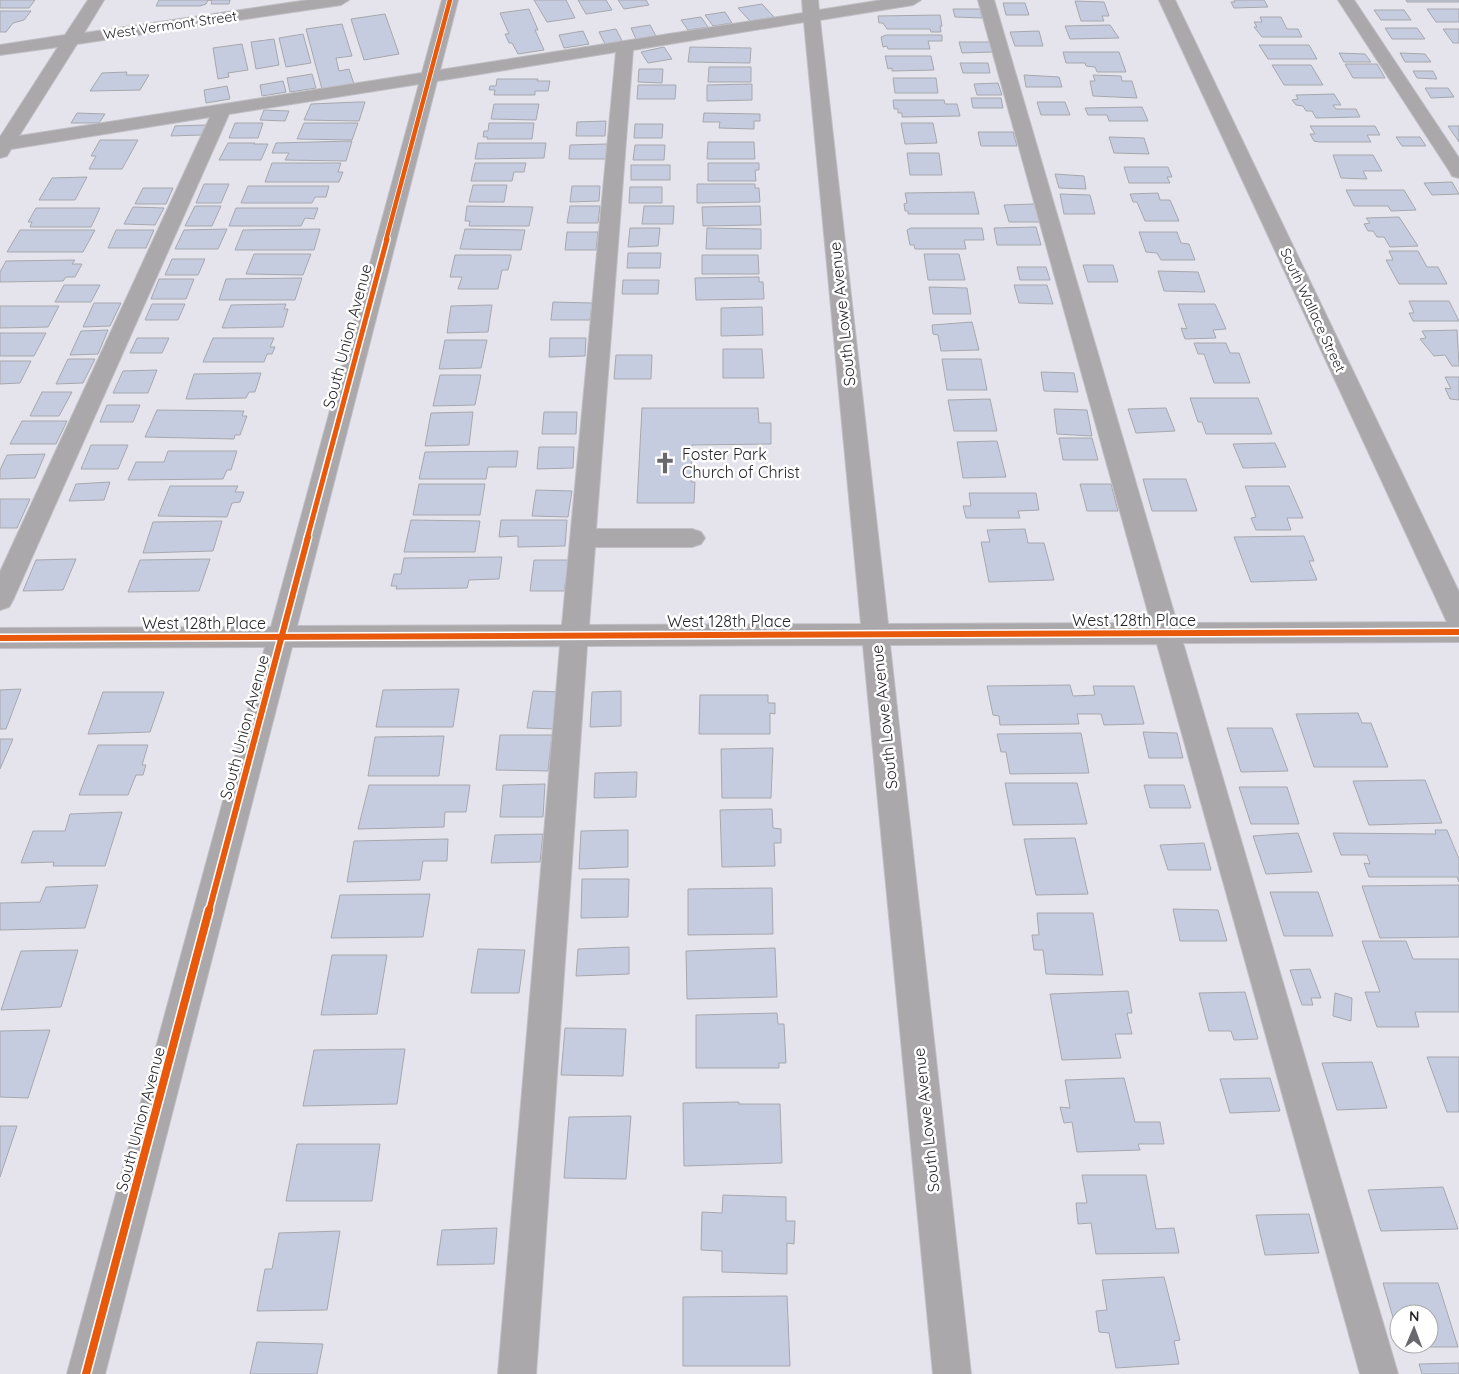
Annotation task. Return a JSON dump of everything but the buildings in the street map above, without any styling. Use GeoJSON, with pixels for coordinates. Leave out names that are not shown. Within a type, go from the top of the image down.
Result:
{"type":"FeatureCollection","features":[{"type":"Feature","properties":{"kind":"street"},"geometry":{"type":"LineString","coordinates":[[2,147],[96,0]]}},
{"type":"Feature","properties":{"kind":"street","name":"West Vermont Street"},"geometry":{"type":"LineString","coordinates":[[0,50],[269,5],[341,0]]}},
{"type":"Feature","properties":{"kind":"street","name":"South Union Avenue"},"geometry":{"type":"LineString","coordinates":[[86,1374],[450,0]]}},
{"type":"Feature","properties":{"kind":"street"},"geometry":{"type":"LineString","coordinates":[[2,147],[625,45],[811,8],[913,0]]}},
{"type":"Feature","properties":{"kind":"street"},"geometry":{"type":"LineString","coordinates":[[986,0],[1379,1374]]}},
{"type":"Feature","properties":{"kind":"street","name":"South Wallace Street"},"geometry":{"type":"LineString","coordinates":[[1167,0],[1459,619]]}},
{"type":"Feature","properties":{"kind":"street"},"geometry":{"type":"LineString","coordinates":[[1346,0],[1459,172]]}},
{"type":"Feature","properties":{"kind":"street","name":"South Lowe Avenue"},"geometry":{"type":"LineString","coordinates":[[811,8],[952,1374]]}},
{"type":"Feature","properties":{"kind":"street"},"geometry":{"type":"LineString","coordinates":[[517,1374],[575,635],[625,45]]}},
{"type":"Feature","properties":{"kind":"street"},"geometry":{"type":"LineString","coordinates":[[0,600],[222,110]]}},
{"type":"Feature","properties":{"kind":"street"},"geometry":{"type":"LineString","coordinates":[[584,538],[692,538]]}},
{"type":"Feature","properties":{"kind":"street","name":"West 128th Place"},"geometry":{"type":"LineString","coordinates":[[0,638],[1459,632]]}},
{"type":"Feature","properties":{"kind":"cycle path"},"geometry":{"type":"LineString","coordinates":[[86,1374],[450,0]]}},
{"type":"Feature","properties":{"kind":"cycle path"},"geometry":{"type":"LineString","coordinates":[[0,638],[1459,632]]}},
{"type":"Feature","properties":{"kind":"place","name":"Foster Park Church of Christ"},"geometry":{"type":"Point","coordinates":[665,463]}}]}
